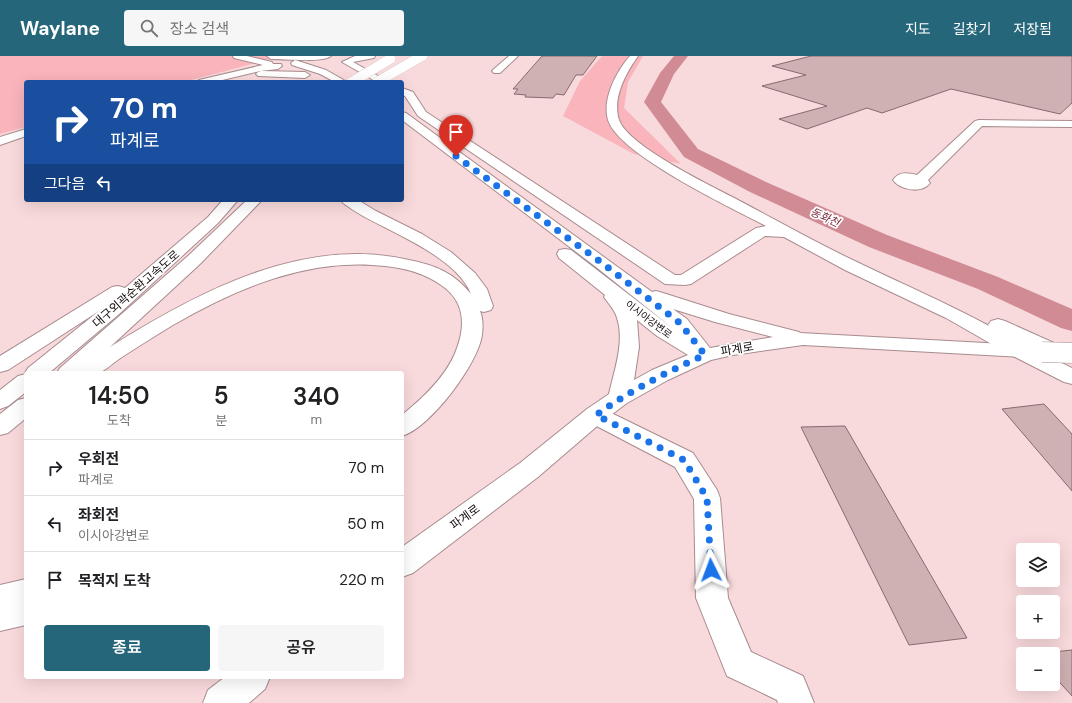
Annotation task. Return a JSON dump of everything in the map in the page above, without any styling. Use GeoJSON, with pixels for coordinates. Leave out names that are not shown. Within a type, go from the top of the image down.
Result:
{"type":"FeatureCollection","features":[{"type":"Feature","properties":{"kind":"main road"},"geometry":{"type":"LineString","coordinates":[[237,56],[278,66],[318,80]]}},
{"type":"Feature","properties":{"kind":"main road"},"geometry":{"type":"LineString","coordinates":[[271,56],[301,58],[330,56]]}},
{"type":"Feature","properties":{"kind":"main road"},"geometry":{"type":"LineString","coordinates":[[271,56],[323,72],[338,80]]}},
{"type":"Feature","properties":{"kind":"main road"},"geometry":{"type":"LineString","coordinates":[[212,80],[292,62],[330,56]]}},
{"type":"Feature","properties":{"kind":"main road"},"geometry":{"type":"LineString","coordinates":[[323,72],[319,64],[330,56]]}},
{"type":"Feature","properties":{"kind":"main road"},"geometry":{"type":"LineString","coordinates":[[371,56],[357,58],[346,62],[380,80]]}},
{"type":"Feature","properties":{"kind":"main road"},"geometry":{"type":"LineString","coordinates":[[355,80],[394,56]]}},
{"type":"Feature","properties":{"kind":"main road"},"geometry":{"type":"LineString","coordinates":[[380,80],[422,56]]}},
{"type":"Feature","properties":{"kind":"main road"},"geometry":{"type":"LineString","coordinates":[[497,71],[514,56]]}},
{"type":"Feature","properties":{"kind":"main road"},"geometry":{"type":"LineString","coordinates":[[634,56],[626,66],[610,104],[614,121],[621,131],[642,151],[674,171],[851,266],[953,314],[1016,350],[1072,377]]}},
{"type":"Feature","properties":{"kind":"main road"},"geometry":{"type":"LineString","coordinates":[[223,80],[247,67],[248,58]]}},
{"type":"Feature","properties":{"kind":"main road"},"geometry":{"type":"LineString","coordinates":[[232,76],[266,74],[305,75]]}},
{"type":"Feature","properties":{"kind":"main road"},"geometry":{"type":"LineString","coordinates":[[404,92],[409,94],[422,114],[671,280],[685,280],[762,231],[787,232]]}},
{"type":"Feature","properties":{"kind":"main road","name":"이시아강변로"},"geometry":{"type":"LineString","coordinates":[[404,116],[680,323],[705,355]]}},
{"type":"Feature","properties":{"kind":"main road"},"geometry":{"type":"LineString","coordinates":[[920,180],[979,123],[1072,124]]}},
{"type":"Feature","properties":{"kind":"main road"},"geometry":{"type":"LineString","coordinates":[[0,141],[24,133]]}},
{"type":"Feature","properties":{"kind":"main road","name":"이시아강변로"},"geometry":{"type":"LineString","coordinates":[[404,133],[605,285],[664,332],[705,355]]}},
{"type":"Feature","properties":{"kind":"main road"},"geometry":{"type":"LineString","coordinates":[[0,144],[24,137]]}},
{"type":"Feature","properties":{"kind":"main road","name":"대구외곽순환고속도로"},"geometry":{"type":"LineString","coordinates":[[38,371],[171,259],[213,220],[229,202]]}},
{"type":"Feature","properties":{"kind":"main road","name":"대구외곽순환고속도로"},"geometry":{"type":"LineString","coordinates":[[70,371],[194,260],[253,202]]}},
{"type":"Feature","properties":{"kind":"main road"},"geometry":{"type":"LineString","coordinates":[[351,202],[372,216],[395,227],[451,260],[466,273],[478,290],[484,308],[486,324],[484,341],[476,366],[462,388],[447,406],[404,441]]}},
{"type":"Feature","properties":{"kind":"main road"},"geometry":{"type":"LineString","coordinates":[[0,365],[171,259]]}},
{"type":"Feature","properties":{"kind":"main road"},"geometry":{"type":"LineString","coordinates":[[87,371],[128,344],[211,297],[270,274],[315,263],[339,260],[369,259],[406,264],[436,274],[451,282],[460,290],[468,301],[472,314],[473,329],[468,349],[459,367],[434,399],[404,426]]}},
{"type":"Feature","properties":{"kind":"main road"},"geometry":{"type":"LineString","coordinates":[[886,283],[970,312],[1072,359]]}},
{"type":"Feature","properties":{"kind":"main road"},"geometry":{"type":"LineString","coordinates":[[605,285],[626,317],[630,332],[620,398]]}},
{"type":"Feature","properties":{"kind":"main road"},"geometry":{"type":"LineString","coordinates":[[636,289],[667,302],[803,339]]}},
{"type":"Feature","properties":{"kind":"main road","name":"파계로"},"geometry":{"type":"LineString","coordinates":[[404,563],[529,470],[596,415],[620,398],[660,375],[705,355],[733,349],[803,339],[1072,353]]}},
{"type":"Feature","properties":{"kind":"main road"},"geometry":{"type":"LineString","coordinates":[[0,401],[24,383]]}},
{"type":"Feature","properties":{"kind":"main road"},"geometry":{"type":"LineString","coordinates":[[0,427],[24,408]]}},
{"type":"Feature","properties":{"kind":"main road"},"geometry":{"type":"LineString","coordinates":[[0,431],[24,414]]}},
{"type":"Feature","properties":{"kind":"main road"},"geometry":{"type":"LineString","coordinates":[[596,415],[684,460],[707,498],[712,598],[738,664],[791,688],[796,703]]}},
{"type":"Feature","properties":{"kind":"main road"},"geometry":{"type":"LineString","coordinates":[[0,599],[24,593]]}},
{"type":"Feature","properties":{"kind":"main road"},"geometry":{"type":"LineString","coordinates":[[0,616],[24,610]]}},
{"type":"Feature","properties":{"kind":"main road"},"geometry":{"type":"LineString","coordinates":[[222,703],[252,679]]}},
{"type":"Feature","properties":{"kind":"shaded area"},"geometry":{"type":"Polygon","coordinates":[[[0,56],[283,56],[192,80],[24,80],[24,128],[0,134],[0,56]]]}},
{"type":"Feature","properties":{"kind":"shaded area"},"geometry":{"type":"Polygon","coordinates":[[[602,56],[643,56],[628,82],[624,108],[681,164],[634,154],[563,116],[580,81],[602,56]]]}},
{"type":"Feature","properties":{"kind":"building"},"geometry":{"type":"Polygon","coordinates":[[[542,56],[597,56],[583,75],[576,75],[564,95],[556,94],[553,98],[525,97],[526,95],[514,94],[518,89],[513,89],[542,56]]]}},
{"type":"Feature","properties":{"kind":"building"},"geometry":{"type":"Polygon","coordinates":[[[811,56],[1072,56],[1072,103],[1060,114],[951,89],[882,113],[867,108],[807,129],[779,119],[827,106],[762,86],[806,75],[772,66],[811,56]]]}},
{"type":"Feature","properties":{"kind":"building"},"geometry":{"type":"Polygon","coordinates":[[[1044,404],[1072,434],[1072,491],[1002,409],[1044,404]]]}},
{"type":"Feature","properties":{"kind":"building"},"geometry":{"type":"Polygon","coordinates":[[[845,426],[967,638],[909,645],[801,427],[845,426]]]}},
{"type":"Feature","properties":{"kind":"building"},"geometry":{"type":"Polygon","coordinates":[[[1072,650],[1072,696],[1060,683],[1060,651],[1072,650]]]}},
{"type":"Feature","properties":{"kind":"waterway","name":"동화천"},"geometry":{"type":"LineString","coordinates":[[681,56],[667,73],[652,102],[691,153],[758,187],[878,241],[988,283],[1072,321]]}},
{"type":"Feature","properties":{"kind":"route"},"geometry":{"type":"LineString","coordinates":[[456,156],[602,263],[680,323],[705,355],[660,375],[620,398],[596,415],[684,460],[707,498],[711,570]]}}]}
